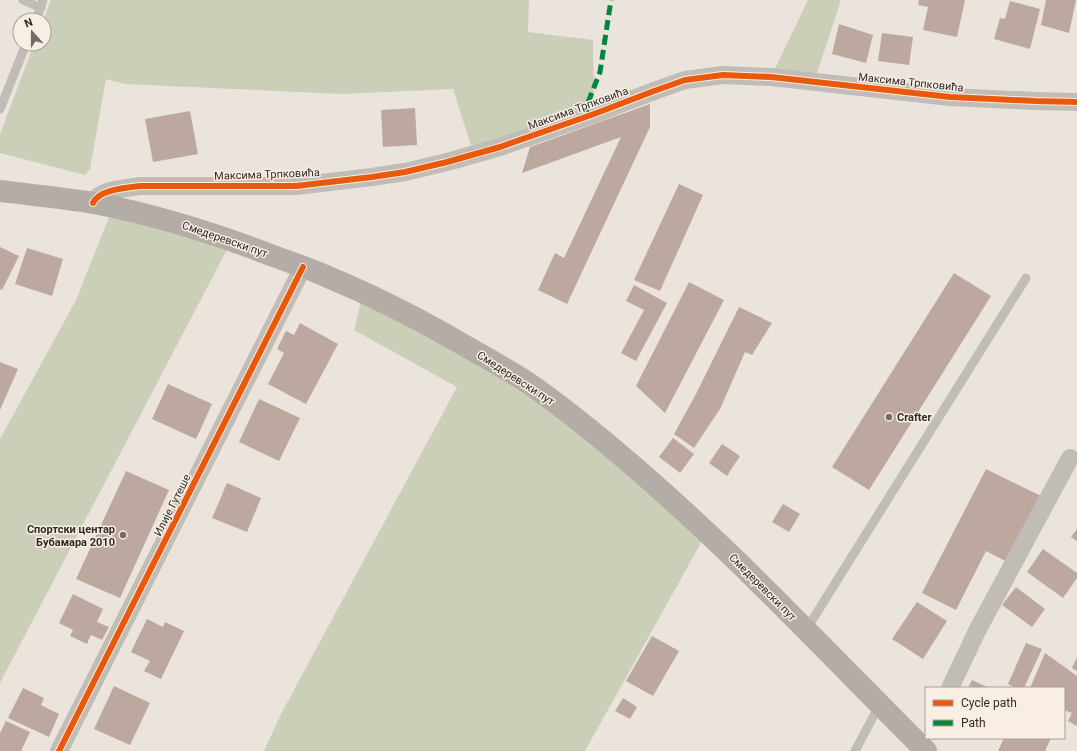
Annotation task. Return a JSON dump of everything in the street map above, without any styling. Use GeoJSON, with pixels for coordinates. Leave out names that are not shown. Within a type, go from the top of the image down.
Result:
{"type":"FeatureCollection","features":[{"type":"Feature","properties":{"kind":"main road","name":"Смедеревски пут"},"geometry":{"type":"LineString","coordinates":[[0,191],[93,203],[186,225],[232,240],[327,276],[364,293],[432,326],[503,367],[533,386],[606,443],[672,499],[735,559],[880,704],[924,745]]}},
{"type":"Feature","properties":{"kind":"street","name":"Максима Трпковића"},"geometry":{"type":"LineString","coordinates":[[93,203],[95,198],[104,193],[141,186],[296,186],[405,172],[500,147],[685,80],[723,75],[771,77],[950,97],[1077,102]]}},
{"type":"Feature","properties":{"kind":"street","name":"Илије Гутеше"},"geometry":{"type":"LineString","coordinates":[[59,751],[303,267]]}},
{"type":"Feature","properties":{"kind":"street"},"geometry":{"type":"LineString","coordinates":[[950,687],[978,631],[1070,458]]}},
{"type":"Feature","properties":{"kind":"lane"},"geometry":{"type":"LineString","coordinates":[[23,0],[42,4]]}},
{"type":"Feature","properties":{"kind":"lane"},"geometry":{"type":"LineString","coordinates":[[0,109],[23,52]]}},
{"type":"Feature","properties":{"kind":"lane"},"geometry":{"type":"LineString","coordinates":[[806,630],[1026,278]]}},
{"type":"Feature","properties":{"kind":"lane"},"geometry":{"type":"LineString","coordinates":[[855,751],[880,704]]}},
{"type":"Feature","properties":{"kind":"green space"},"geometry":{"type":"Polygon","coordinates":[[[51,0],[529,0],[528,32],[593,40],[594,114],[474,155],[453,89],[341,94],[125,84],[106,79],[90,169],[85,175],[0,153],[0,134],[31,52],[52,52],[52,12],[46,12],[51,0]]]}},
{"type":"Feature","properties":{"kind":"green space"},"geometry":{"type":"Polygon","coordinates":[[[808,0],[841,0],[814,82],[771,77],[808,0]]]}},
{"type":"Feature","properties":{"kind":"green space"},"geometry":{"type":"Polygon","coordinates":[[[113,207],[232,240],[0,683],[0,439],[76,300],[113,207]]]}},
{"type":"Feature","properties":{"kind":"green space"},"geometry":{"type":"Polygon","coordinates":[[[363,293],[565,410],[707,532],[585,751],[264,751],[280,716],[457,387],[354,330],[363,293]]]}},
{"type":"Feature","properties":{"kind":"building"},"geometry":{"type":"Polygon","coordinates":[[[919,0],[965,0],[957,37],[923,30],[928,7],[918,5],[919,0]]]}},
{"type":"Feature","properties":{"kind":"building"},"geometry":{"type":"Polygon","coordinates":[[[1046,0],[1076,0],[1069,33],[1041,25],[1046,0]]]}},
{"type":"Feature","properties":{"kind":"building"},"geometry":{"type":"Polygon","coordinates":[[[1010,1],[1040,9],[1030,49],[994,39],[1000,18],[1005,19],[1010,1]]]}},
{"type":"Feature","properties":{"kind":"building"},"geometry":{"type":"Polygon","coordinates":[[[839,24],[873,35],[866,63],[832,54],[839,24]]]}},
{"type":"Feature","properties":{"kind":"building"},"geometry":{"type":"Polygon","coordinates":[[[882,33],[913,37],[909,65],[878,61],[882,33]]]}},
{"type":"Feature","properties":{"kind":"building"},"geometry":{"type":"Polygon","coordinates":[[[650,104],[650,127],[567,304],[538,290],[555,253],[564,258],[621,137],[522,173],[530,147],[650,104]]]}},
{"type":"Feature","properties":{"kind":"building"},"geometry":{"type":"Polygon","coordinates":[[[415,108],[417,145],[383,147],[381,110],[415,108]]]}},
{"type":"Feature","properties":{"kind":"building"},"geometry":{"type":"Polygon","coordinates":[[[190,111],[198,154],[153,162],[145,119],[190,111]]]}},
{"type":"Feature","properties":{"kind":"building"},"geometry":{"type":"Polygon","coordinates":[[[679,184],[703,195],[660,291],[634,280],[679,184]]]}},
{"type":"Feature","properties":{"kind":"building"},"geometry":{"type":"Polygon","coordinates":[[[0,247],[19,256],[2,290],[0,289],[0,247]]]}},
{"type":"Feature","properties":{"kind":"building"},"geometry":{"type":"Polygon","coordinates":[[[27,248],[63,259],[52,296],[15,284],[27,248]]]}},
{"type":"Feature","properties":{"kind":"building","name":"Crafter"},"geometry":{"type":"Polygon","coordinates":[[[954,273],[991,296],[869,490],[832,467],[954,273]]]}},
{"type":"Feature","properties":{"kind":"building"},"geometry":{"type":"Polygon","coordinates":[[[689,282],[724,300],[665,413],[636,386],[689,282]]]}},
{"type":"Feature","properties":{"kind":"building"},"geometry":{"type":"Polygon","coordinates":[[[634,285],[667,303],[636,361],[621,353],[644,310],[626,301],[634,285]]]}},
{"type":"Feature","properties":{"kind":"building"},"geometry":{"type":"Polygon","coordinates":[[[739,307],[772,323],[752,355],[745,352],[720,409],[694,448],[674,434],[696,394],[739,307]]]}},
{"type":"Feature","properties":{"kind":"building"},"geometry":{"type":"Polygon","coordinates":[[[300,323],[338,344],[306,404],[268,384],[284,353],[277,349],[286,331],[294,335],[300,323]]]}},
{"type":"Feature","properties":{"kind":"building"},"geometry":{"type":"Polygon","coordinates":[[[0,362],[18,369],[0,410],[0,362]]]}},
{"type":"Feature","properties":{"kind":"building"},"geometry":{"type":"Polygon","coordinates":[[[168,384],[212,404],[196,439],[152,419],[168,384]]]}},
{"type":"Feature","properties":{"kind":"building"},"geometry":{"type":"Polygon","coordinates":[[[259,399],[300,418],[279,461],[239,442],[259,399]]]}},
{"type":"Feature","properties":{"kind":"building"},"geometry":{"type":"Polygon","coordinates":[[[673,438],[694,454],[680,473],[659,457],[673,438]]]}},
{"type":"Feature","properties":{"kind":"building"},"geometry":{"type":"Polygon","coordinates":[[[722,444],[740,456],[727,476],[709,463],[722,444]]]}},
{"type":"Feature","properties":{"kind":"building"},"geometry":{"type":"Polygon","coordinates":[[[986,469],[1041,496],[1007,562],[986,551],[956,610],[922,593],[986,469]]]}},
{"type":"Feature","properties":{"kind":"building","name":"Спортски центар Бубамара 2010"},"geometry":{"type":"Polygon","coordinates":[[[126,471],[169,490],[120,598],[76,579],[126,471]]]}},
{"type":"Feature","properties":{"kind":"building"},"geometry":{"type":"Polygon","coordinates":[[[227,483],[261,498],[247,532],[212,518],[227,483]]]}},
{"type":"Feature","properties":{"kind":"building"},"geometry":{"type":"Polygon","coordinates":[[[783,504],[800,514],[789,532],[772,522],[783,504]]]}},
{"type":"Feature","properties":{"kind":"building"},"geometry":{"type":"Polygon","coordinates":[[[1077,529],[1077,541],[1071,537],[1077,529]]]}},
{"type":"Feature","properties":{"kind":"building"},"geometry":{"type":"Polygon","coordinates":[[[1043,549],[1077,573],[1077,578],[1063,598],[1027,572],[1043,549]]]}},
{"type":"Feature","properties":{"kind":"building"},"geometry":{"type":"Polygon","coordinates":[[[1016,587],[1045,609],[1032,627],[1002,605],[1016,587]]]}},
{"type":"Feature","properties":{"kind":"building"},"geometry":{"type":"Polygon","coordinates":[[[73,594],[103,609],[97,622],[109,627],[102,640],[91,635],[87,644],[70,636],[73,630],[59,623],[73,594]]]}},
{"type":"Feature","properties":{"kind":"building"},"geometry":{"type":"Polygon","coordinates":[[[917,602],[947,621],[923,659],[892,639],[917,602]]]}},
{"type":"Feature","properties":{"kind":"building"},"geometry":{"type":"Polygon","coordinates":[[[147,619],[163,627],[165,622],[184,631],[161,679],[144,671],[150,661],[131,652],[147,619]]]}},
{"type":"Feature","properties":{"kind":"building"},"geometry":{"type":"Polygon","coordinates":[[[652,636],[679,651],[653,696],[626,681],[652,636]]]}},
{"type":"Feature","properties":{"kind":"building"},"geometry":{"type":"Polygon","coordinates":[[[1026,643],[1042,649],[1024,687],[1014,687],[1008,684],[1026,643]]]}},
{"type":"Feature","properties":{"kind":"building"},"geometry":{"type":"Polygon","coordinates":[[[1045,653],[1077,676],[1077,726],[1068,721],[1072,713],[1065,710],[1065,687],[1030,687],[1045,653]]]}},
{"type":"Feature","properties":{"kind":"building"},"geometry":{"type":"Polygon","coordinates":[[[1077,657],[1077,671],[1072,668],[1077,657]]]}},
{"type":"Feature","properties":{"kind":"building"},"geometry":{"type":"Polygon","coordinates":[[[972,680],[987,687],[968,687],[972,680]]]}},
{"type":"Feature","properties":{"kind":"building"},"geometry":{"type":"Polygon","coordinates":[[[114,686],[150,703],[130,745],[94,729],[114,686]]]}},
{"type":"Feature","properties":{"kind":"building"},"geometry":{"type":"Polygon","coordinates":[[[23,688],[44,698],[41,705],[59,714],[49,737],[8,718],[23,688]]]}},
{"type":"Feature","properties":{"kind":"building"},"geometry":{"type":"Polygon","coordinates":[[[623,698],[637,707],[630,719],[615,711],[623,698]]]}},
{"type":"Feature","properties":{"kind":"building"},"geometry":{"type":"Polygon","coordinates":[[[6,721],[30,732],[21,751],[0,751],[0,733],[6,721]]]}},
{"type":"Feature","properties":{"kind":"building"},"geometry":{"type":"Polygon","coordinates":[[[1004,739],[1051,739],[1045,751],[998,751],[1004,739]]]}},
{"type":"Feature","properties":{"kind":"marked path"},"geometry":{"type":"LineString","coordinates":[[586,117],[587,105],[600,72],[611,0]]}},
{"type":"Feature","properties":{"kind":"cycle path"},"geometry":{"type":"LineString","coordinates":[[93,203],[96,198],[107,192],[141,186],[296,186],[405,172],[500,147],[685,80],[723,75],[771,77],[950,97],[1077,102]]}},
{"type":"Feature","properties":{"kind":"cycle path"},"geometry":{"type":"LineString","coordinates":[[59,751],[303,267]]}},
{"type":"Feature","properties":{"kind":"place","name":"Crafter"},"geometry":{"type":"Point","coordinates":[889,417]}},
{"type":"Feature","properties":{"kind":"place","name":"Спортски центар Бубамара 2010"},"geometry":{"type":"Point","coordinates":[123,535]}}]}
